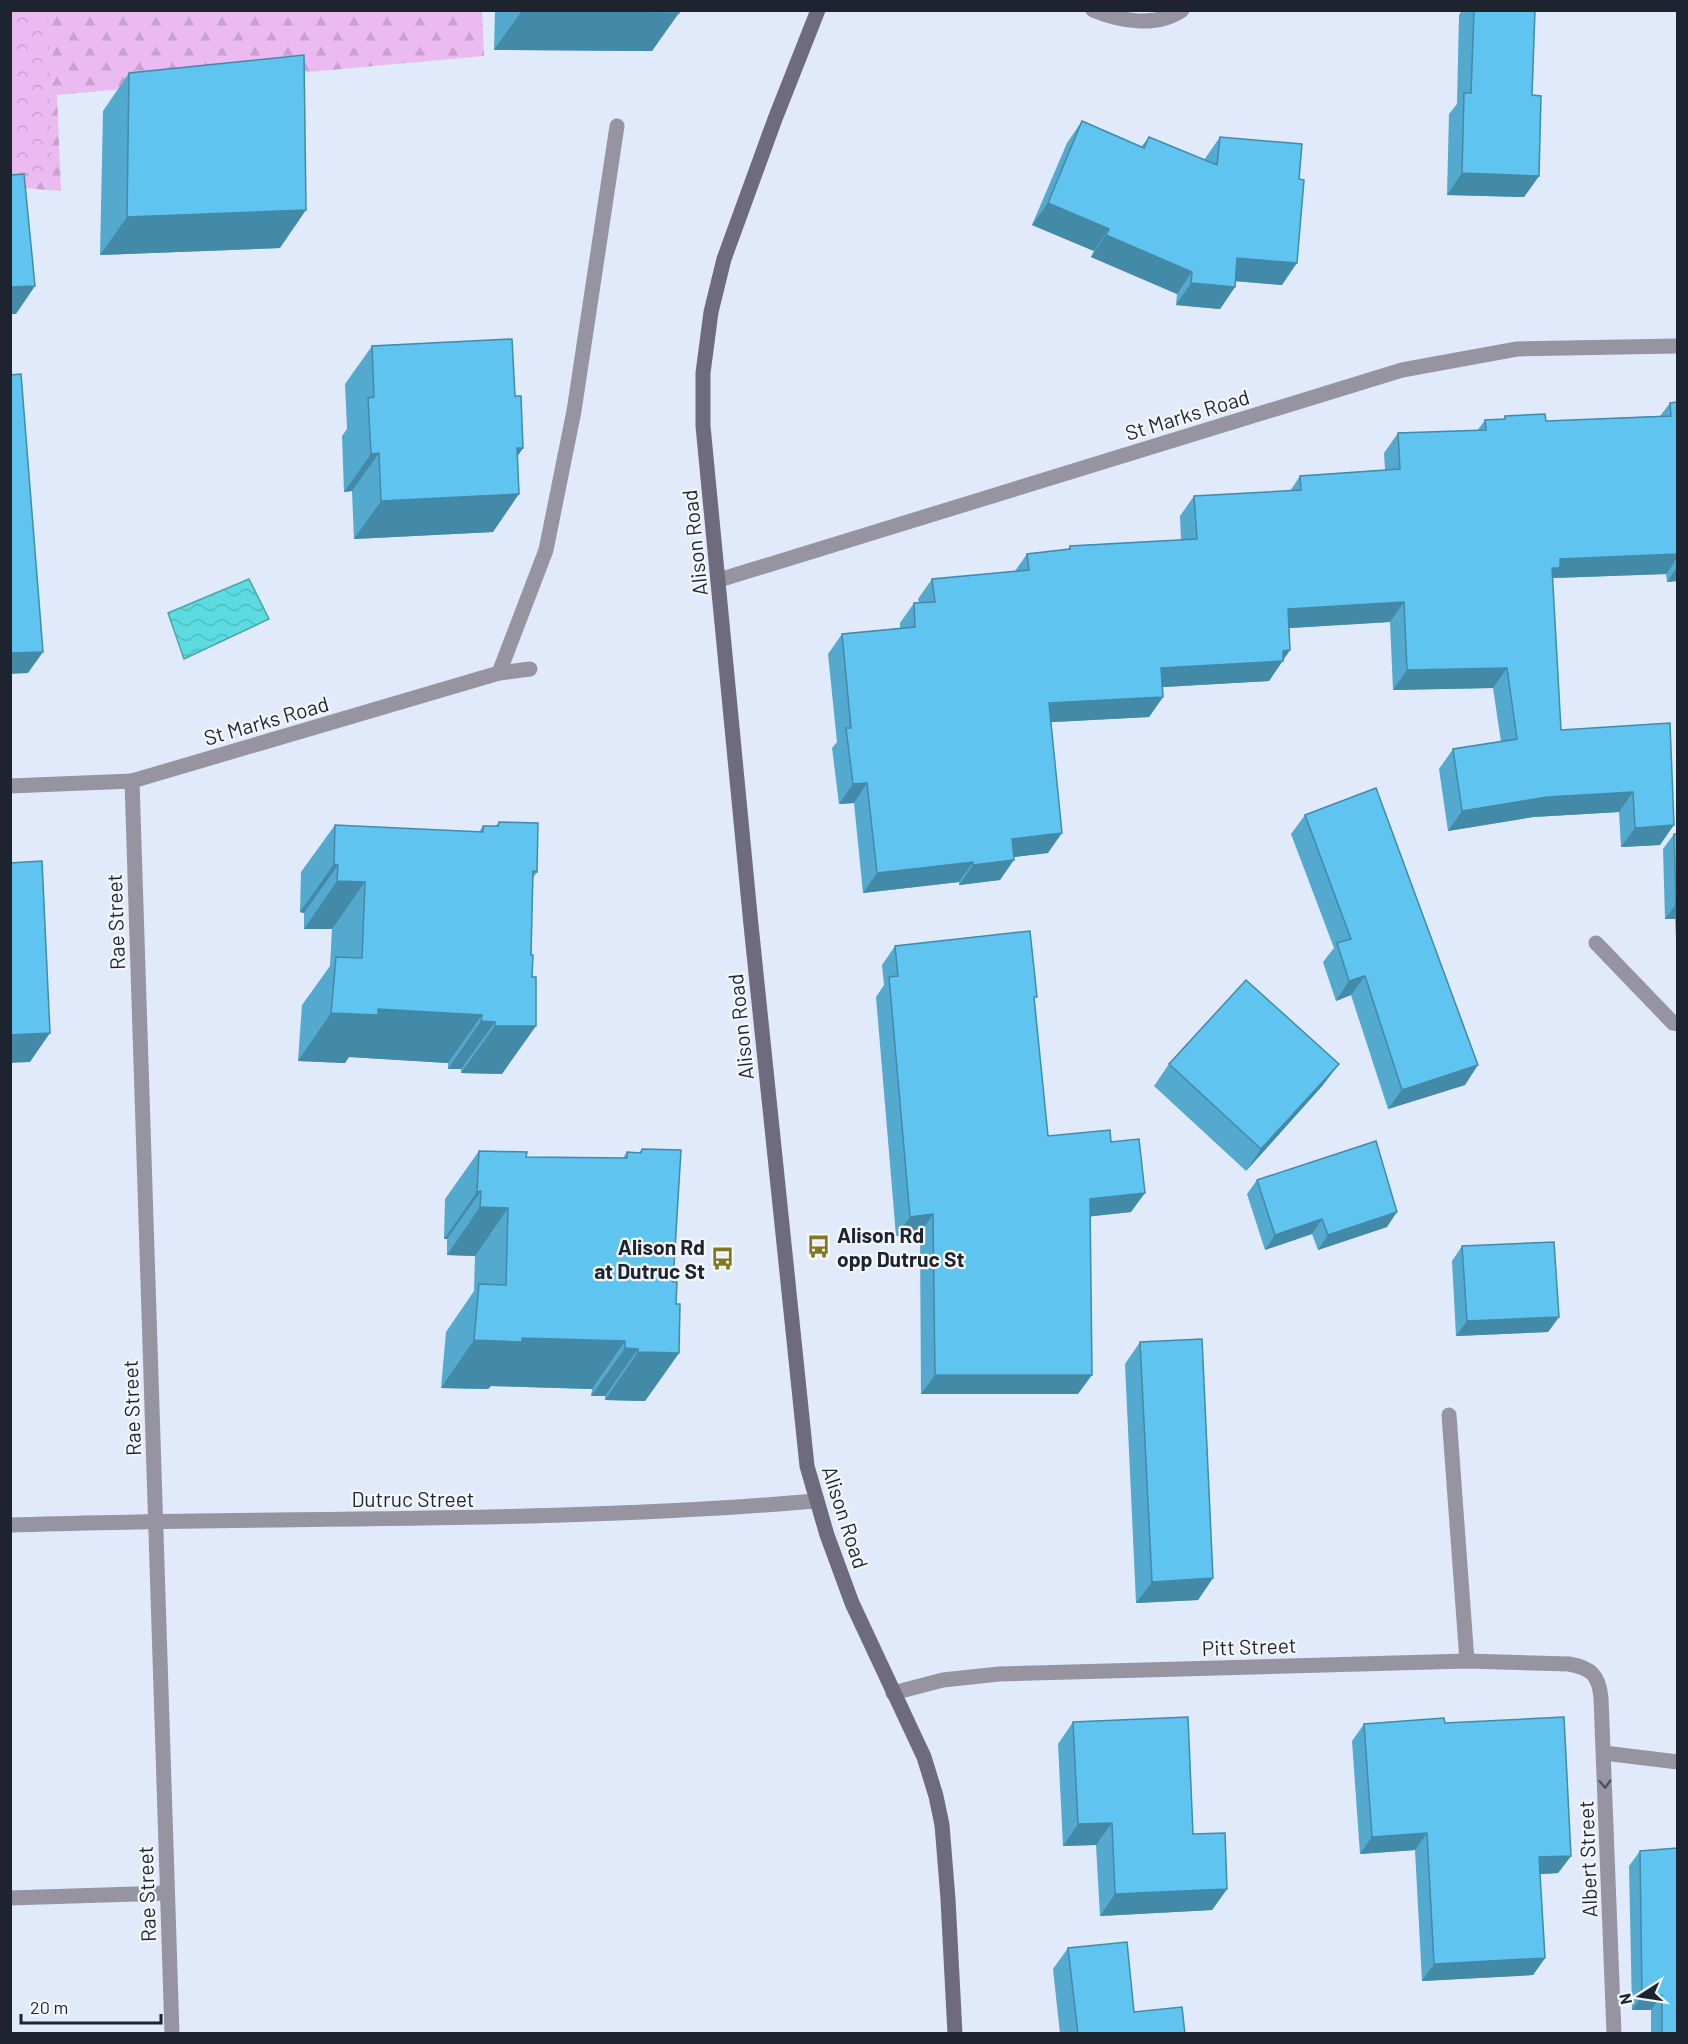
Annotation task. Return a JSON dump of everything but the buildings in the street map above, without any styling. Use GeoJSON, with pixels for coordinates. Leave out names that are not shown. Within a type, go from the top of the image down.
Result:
{"type":"FeatureCollection","features":[{"type":"Feature","properties":{"kind":"main road","name":"Alison Road"},"geometry":{"type":"LineString","coordinates":[[819,10],[775,119],[724,259],[711,312],[703,373],[704,426],[751,925],[807,1466],[815,1501],[852,1603],[924,1757],[942,1825],[955,2034]]}},
{"type":"Feature","properties":{"kind":"street"},"geometry":{"type":"LineString","coordinates":[[1093,10],[1109,16],[1142,22],[1174,16],[1182,10]]}},
{"type":"Feature","properties":{"kind":"street"},"geometry":{"type":"LineString","coordinates":[[499,673],[546,550],[574,411],[617,126]]}},
{"type":"Feature","properties":{"kind":"street","name":"St Marks Road"},"geometry":{"type":"LineString","coordinates":[[719,580],[1402,370],[1517,349],[1677,346]]}},
{"type":"Feature","properties":{"kind":"street","name":"St Marks Road"},"geometry":{"type":"LineString","coordinates":[[10,786],[132,781],[499,673],[530,669]]}},
{"type":"Feature","properties":{"kind":"street","name":"Rae Street"},"geometry":{"type":"LineString","coordinates":[[132,781],[172,2034]]}},
{"type":"Feature","properties":{"kind":"street"},"geometry":{"type":"LineString","coordinates":[[1596,944],[1673,1023],[1677,1024]]}},
{"type":"Feature","properties":{"kind":"street"},"geometry":{"type":"LineString","coordinates":[[1449,1415],[1467,1661]]}},
{"type":"Feature","properties":{"kind":"street","name":"Dutruc Street"},"geometry":{"type":"LineString","coordinates":[[10,1525],[155,1520],[480,1518],[750,1507],[815,1501]]}},
{"type":"Feature","properties":{"kind":"street","name":"Pitt Street"},"geometry":{"type":"LineString","coordinates":[[893,1693],[943,1680],[999,1674],[1467,1661],[1569,1664],[1585,1667],[1594,1673],[1600,1684]]}},
{"type":"Feature","properties":{"kind":"street","name":"Albert Street"},"geometry":{"type":"LineString","coordinates":[[1600,1684],[1614,2034]]}},
{"type":"Feature","properties":{"kind":"street"},"geometry":{"type":"LineString","coordinates":[[1604,1754],[1677,1762]]}},
{"type":"Feature","properties":{"kind":"street"},"geometry":{"type":"LineString","coordinates":[[10,1898],[167,1893]]}},
{"type":"Feature","properties":{"kind":"green space"},"geometry":{"type":"Polygon","coordinates":[[[11,10],[48,11],[52,176],[11,171],[11,10]]]}},
{"type":"Feature","properties":{"kind":"green space"},"geometry":{"type":"Polygon","coordinates":[[[10,11],[482,11],[484,56],[57,95],[61,191],[11,187],[10,11]]]}},
{"type":"Feature","properties":{"kind":"water"},"geometry":{"type":"Polygon","coordinates":[[[249,579],[269,619],[184,659],[168,613],[249,579]]]}},
{"type":"Feature","properties":{"kind":"place","name":"Alison Rd opp Dutruc St"},"geometry":{"type":"Point","coordinates":[819,1246]}},
{"type":"Feature","properties":{"kind":"place","name":"Alison Rd at Dutruc St"},"geometry":{"type":"Point","coordinates":[723,1258]}}]}
